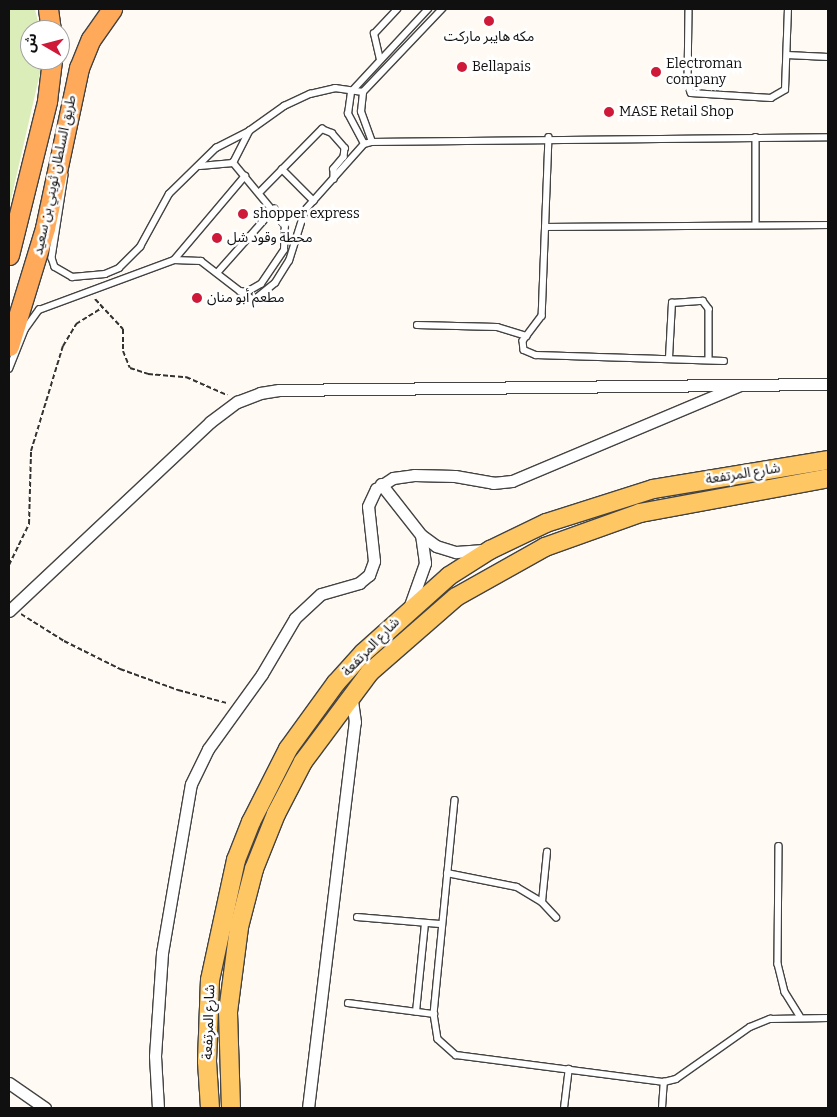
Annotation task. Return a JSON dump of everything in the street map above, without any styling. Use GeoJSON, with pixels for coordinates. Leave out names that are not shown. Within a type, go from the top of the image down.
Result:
{"type":"FeatureCollection","features":[{"type":"Feature","properties":{"kind":"highway","name":"طريق السلطان ثويني بن سعيد"},"geometry":{"type":"LineString","coordinates":[[9,346],[32,279],[79,68],[92,39],[112,9]]}},
{"type":"Feature","properties":{"kind":"highway","name":"طريق السلطان ثويني بن سعيد"},"geometry":{"type":"LineString","coordinates":[[9,255],[47,101],[51,70]]}},
{"type":"Feature","properties":{"kind":"main road","name":"شارع المرتفعة"},"geometry":{"type":"LineString","coordinates":[[210,1108],[207,1020],[214,956],[225,900],[251,822],[280,764],[311,715],[363,652],[409,608],[490,550],[546,523],[617,498],[828,460]]}},
{"type":"Feature","properties":{"kind":"main road","name":"شارع المرتفعة"},"geometry":{"type":"LineString","coordinates":[[231,1108],[228,1012],[246,898],[264,841],[288,787],[351,694],[390,652],[441,608],[485,578],[545,547],[640,513],[828,478]]}},
{"type":"Feature","properties":{"kind":"street"},"geometry":{"type":"LineString","coordinates":[[10,609],[203,429],[237,402],[279,390],[828,384]]}},
{"type":"Feature","properties":{"kind":"street"},"geometry":{"type":"LineString","coordinates":[[158,1108],[155,1056],[158,996],[187,798],[205,753],[304,609],[329,590],[359,583],[369,575],[374,561],[368,506],[381,484],[393,478],[427,474],[493,483],[512,481],[740,385]]}},
{"type":"Feature","properties":{"kind":"street"},"geometry":{"type":"LineString","coordinates":[[381,484],[420,535],[445,550],[490,550]]}},
{"type":"Feature","properties":{"kind":"street"},"geometry":{"type":"LineString","coordinates":[[409,608],[425,563],[420,535]]}},
{"type":"Feature","properties":{"kind":"street"},"geometry":{"type":"LineString","coordinates":[[308,1108],[354,722],[351,694]]}},
{"type":"Feature","properties":{"kind":"street"},"geometry":{"type":"LineString","coordinates":[[9,1083],[45,1108]]}},
{"type":"Feature","properties":{"kind":"lane"},"geometry":{"type":"LineString","coordinates":[[380,60],[376,32],[397,9]]}},
{"type":"Feature","properties":{"kind":"lane"},"geometry":{"type":"LineString","coordinates":[[364,144],[348,114],[348,99],[353,88],[428,9]]}},
{"type":"Feature","properties":{"kind":"lane"},"geometry":{"type":"LineString","coordinates":[[372,142],[361,112],[363,92],[442,9]]}},
{"type":"Feature","properties":{"kind":"lane"},"geometry":{"type":"LineString","coordinates":[[689,11],[688,88],[696,96],[777,98],[785,90],[788,9]]}},
{"type":"Feature","properties":{"kind":"lane"},"geometry":{"type":"LineString","coordinates":[[376,42],[392,48]]}},
{"type":"Feature","properties":{"kind":"lane"},"geometry":{"type":"LineString","coordinates":[[787,55],[828,57]]}},
{"type":"Feature","properties":{"kind":"lane"},"geometry":{"type":"LineString","coordinates":[[68,123],[66,173],[52,258],[62,274],[105,274],[131,259],[160,206],[226,140],[249,130],[310,94],[353,88],[363,92]]}},
{"type":"Feature","properties":{"kind":"lane"},"geometry":{"type":"LineString","coordinates":[[233,163],[249,130]]}},
{"type":"Feature","properties":{"kind":"lane"},"geometry":{"type":"LineString","coordinates":[[260,192],[316,131],[327,130],[345,148],[344,157],[334,170],[334,179]]}},
{"type":"Feature","properties":{"kind":"lane"},"geometry":{"type":"LineString","coordinates":[[549,137],[542,316],[522,346],[532,354],[724,361]]}},
{"type":"Feature","properties":{"kind":"lane"},"geometry":{"type":"LineString","coordinates":[[9,369],[31,318],[50,305],[174,260],[200,261],[254,300],[275,283],[289,261],[301,217],[364,144],[372,142],[549,137],[828,137]]}},
{"type":"Feature","properties":{"kind":"lane"},"geometry":{"type":"LineString","coordinates":[[756,137],[756,225]]}},
{"type":"Feature","properties":{"kind":"lane"},"geometry":{"type":"LineString","coordinates":[[200,166],[233,163]]}},
{"type":"Feature","properties":{"kind":"lane"},"geometry":{"type":"LineString","coordinates":[[233,163],[260,192],[285,226],[284,250],[261,284],[247,292],[240,291]]}},
{"type":"Feature","properties":{"kind":"lane"},"geometry":{"type":"LineString","coordinates":[[282,169],[314,201]]}},
{"type":"Feature","properties":{"kind":"lane"},"geometry":{"type":"LineString","coordinates":[[174,260],[245,176]]}},
{"type":"Feature","properties":{"kind":"lane"},"geometry":{"type":"LineString","coordinates":[[218,273],[274,209]]}},
{"type":"Feature","properties":{"kind":"lane"},"geometry":{"type":"LineString","coordinates":[[545,227],[828,226]]}},
{"type":"Feature","properties":{"kind":"lane"},"geometry":{"type":"LineString","coordinates":[[669,358],[672,303],[703,301],[709,309],[709,360]]}},
{"type":"Feature","properties":{"kind":"lane"},"geometry":{"type":"LineString","coordinates":[[417,325],[497,326],[527,336]]}},
{"type":"Feature","properties":{"kind":"lane"},"geometry":{"type":"LineString","coordinates":[[455,800],[440,924],[434,1014],[438,1039],[456,1056],[664,1082],[681,1075],[750,1027],[770,1019],[800,1016],[828,1018]]}},
{"type":"Feature","properties":{"kind":"lane"},"geometry":{"type":"LineString","coordinates":[[779,846],[778,964],[785,992],[800,1016]]}},
{"type":"Feature","properties":{"kind":"lane"},"geometry":{"type":"LineString","coordinates":[[542,902],[547,852]]}},
{"type":"Feature","properties":{"kind":"lane"},"geometry":{"type":"LineString","coordinates":[[446,873],[508,884],[542,902],[556,917]]}},
{"type":"Feature","properties":{"kind":"lane"},"geometry":{"type":"LineString","coordinates":[[357,917],[440,924]]}},
{"type":"Feature","properties":{"kind":"lane"},"geometry":{"type":"LineString","coordinates":[[416,1012],[425,923]]}},
{"type":"Feature","properties":{"kind":"lane"},"geometry":{"type":"LineString","coordinates":[[348,1003],[434,1014]]}},
{"type":"Feature","properties":{"kind":"lane"},"geometry":{"type":"LineString","coordinates":[[564,1108],[569,1069]]}},
{"type":"Feature","properties":{"kind":"lane"},"geometry":{"type":"LineString","coordinates":[[662,1108],[664,1082]]}},
{"type":"Feature","properties":{"kind":"path"},"geometry":{"type":"LineString","coordinates":[[87,292],[123,328],[124,360],[130,368],[203,382],[237,402]]}},
{"type":"Feature","properties":{"kind":"path"},"geometry":{"type":"LineString","coordinates":[[9,565],[29,524],[31,451],[62,346],[76,324],[104,307]]}},
{"type":"Feature","properties":{"kind":"path"},"geometry":{"type":"LineString","coordinates":[[10,609],[64,641],[120,669],[178,690],[239,706]]}},
{"type":"Feature","properties":{"kind":"green space"},"geometry":{"type":"Polygon","coordinates":[[[9,9],[35,9],[38,20],[20,20],[20,70],[41,70],[9,208],[9,9]]]}},
{"type":"Feature","properties":{"kind":"place","name":"مكه هايبر ماركت"},"geometry":{"type":"Point","coordinates":[489,21]}},
{"type":"Feature","properties":{"kind":"place","name":"Bellapais"},"geometry":{"type":"Point","coordinates":[462,67]}},
{"type":"Feature","properties":{"kind":"place","name":"Electroman company"},"geometry":{"type":"Point","coordinates":[656,72]}},
{"type":"Feature","properties":{"kind":"place","name":"MASE Retail Shop"},"geometry":{"type":"Point","coordinates":[609,112]}},
{"type":"Feature","properties":{"kind":"place","name":"shopper express"},"geometry":{"type":"Point","coordinates":[243,214]}},
{"type":"Feature","properties":{"kind":"place","name":"محطة وقود شل"},"geometry":{"type":"Point","coordinates":[217,238]}},
{"type":"Feature","properties":{"kind":"place","name":"مطعم أبو منان"},"geometry":{"type":"Point","coordinates":[197,298]}}]}
